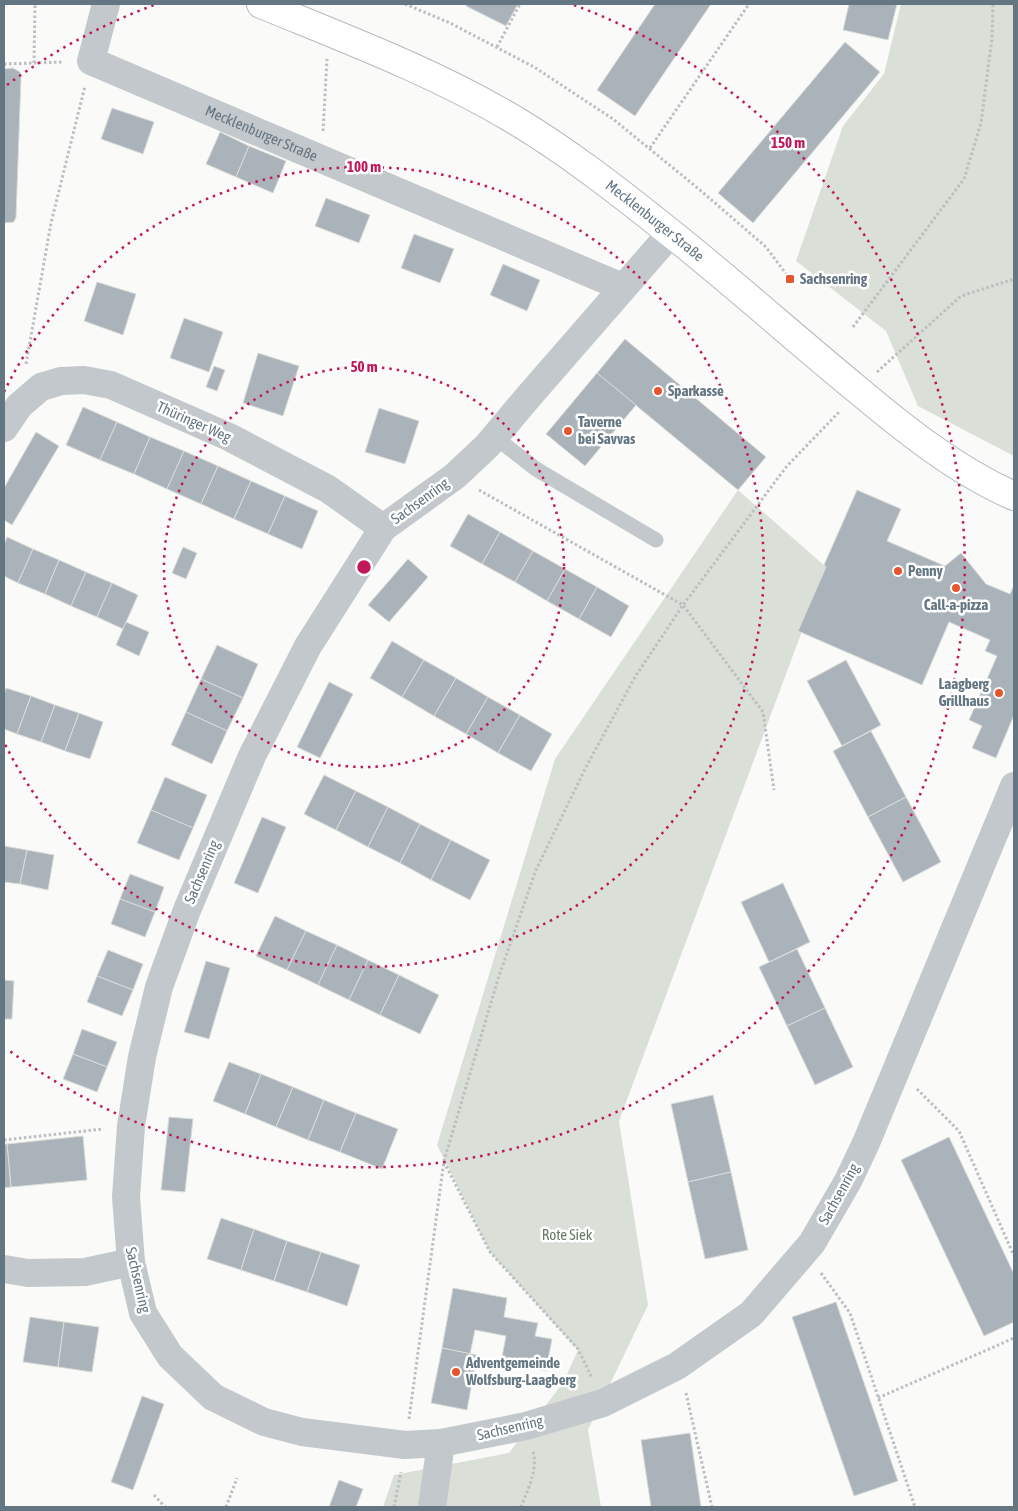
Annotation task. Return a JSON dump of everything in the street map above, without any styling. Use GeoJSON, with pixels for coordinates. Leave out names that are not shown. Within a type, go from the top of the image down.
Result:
{"type":"FeatureCollection","features":[{"type":"Feature","properties":{"kind":"street"},"geometry":{"type":"LineString","coordinates":[[91,61],[106,4]]}},
{"type":"Feature","properties":{"kind":"street","name":"Mecklenburger Straße"},"geometry":{"type":"LineString","coordinates":[[261,4],[447,83],[513,119],[588,169],[671,233],[898,423],[944,457],[994,488],[1014,496]]}},
{"type":"Feature","properties":{"kind":"street","name":"Mecklenburger Straße"},"geometry":{"type":"LineString","coordinates":[[91,61],[622,287]]}},
{"type":"Feature","properties":{"kind":"street","name":"Sachsenring"},"geometry":{"type":"LineString","coordinates":[[671,233],[622,287],[487,446],[455,476],[383,528],[308,646],[252,756],[186,910],[160,987],[142,1057],[131,1126],[126,1197],[131,1262],[143,1313],[170,1356],[212,1397],[264,1422],[302,1432],[405,1445],[441,1443],[526,1426],[604,1403],[677,1366],[751,1314],[812,1243],[848,1181],[866,1142],[1008,819],[1014,786]]}},
{"type":"Feature","properties":{"kind":"street","name":"Thüringer Weg"},"geometry":{"type":"LineString","coordinates":[[11,417],[41,387],[61,381],[84,380],[111,385],[230,437],[328,489],[383,528]]}},
{"type":"Feature","properties":{"kind":"street"},"geometry":{"type":"LineString","coordinates":[[4,1269],[28,1273],[85,1272],[131,1262]]}},
{"type":"Feature","properties":{"kind":"street"},"geometry":{"type":"LineString","coordinates":[[432,1507],[441,1443]]}},
{"type":"Feature","properties":{"kind":"lane"},"geometry":{"type":"LineString","coordinates":[[495,437],[536,469],[656,540]]}},
{"type":"Feature","properties":{"kind":"path"},"geometry":{"type":"LineString","coordinates":[[34,63],[35,4]]}},
{"type":"Feature","properties":{"kind":"path"},"geometry":{"type":"LineString","coordinates":[[406,4],[450,23],[534,67],[613,119],[766,246],[790,279]]}},
{"type":"Feature","properties":{"kind":"path"},"geometry":{"type":"LineString","coordinates":[[497,48],[520,4]]}},
{"type":"Feature","properties":{"kind":"path"},"geometry":{"type":"LineString","coordinates":[[650,148],[749,4]]}},
{"type":"Feature","properties":{"kind":"path"},"geometry":{"type":"LineString","coordinates":[[853,327],[964,179],[981,123],[992,38],[993,4]]}},
{"type":"Feature","properties":{"kind":"path"},"geometry":{"type":"LineString","coordinates":[[322,160],[328,31]]}},
{"type":"Feature","properties":{"kind":"path"},"geometry":{"type":"LineString","coordinates":[[4,64],[91,61],[51,223],[11,417]]}},
{"type":"Feature","properties":{"kind":"path"},"geometry":{"type":"LineString","coordinates":[[394,1507],[405,1445],[444,1162],[498,979],[536,870],[585,769],[635,677],[683,605],[787,466],[880,368],[960,296],[1014,279]]}},
{"type":"Feature","properties":{"kind":"path"},"geometry":{"type":"LineString","coordinates":[[455,476],[683,605],[763,712],[774,790]]}},
{"type":"Feature","properties":{"kind":"path"},"geometry":{"type":"LineString","coordinates":[[897,1070],[959,1131],[1014,1256]]}},
{"type":"Feature","properties":{"kind":"path"},"geometry":{"type":"LineString","coordinates":[[4,1140],[131,1126]]}},
{"type":"Feature","properties":{"kind":"path"},"geometry":{"type":"LineString","coordinates":[[444,1162],[490,1252],[578,1349],[604,1403]]}},
{"type":"Feature","properties":{"kind":"path"},"geometry":{"type":"LineString","coordinates":[[805,1251],[850,1313],[915,1507]]}},
{"type":"Feature","properties":{"kind":"path"},"geometry":{"type":"LineString","coordinates":[[878,1398],[1014,1338]]}},
{"type":"Feature","properties":{"kind":"path"},"geometry":{"type":"LineString","coordinates":[[677,1366],[688,1398],[712,1507]]}},
{"type":"Feature","properties":{"kind":"path"},"geometry":{"type":"LineString","coordinates":[[521,1507],[534,1473],[535,1459],[526,1426]]}},
{"type":"Feature","properties":{"kind":"path"},"geometry":{"type":"LineString","coordinates":[[226,1507],[237,1478]]}},
{"type":"Feature","properties":{"kind":"path"},"geometry":{"type":"LineString","coordinates":[[154,1495],[165,1507]]}},
{"type":"Feature","properties":{"kind":"green space"},"geometry":{"type":"Polygon","coordinates":[[[901,4],[1014,4],[1014,456],[918,406],[886,331],[796,261],[843,126],[884,74],[901,4]]]}},
{"type":"Feature","properties":{"kind":"green space","name":"Rote Siek"},"geometry":{"type":"Polygon","coordinates":[[[738,490],[826,567],[619,1121],[648,1305],[588,1430],[601,1507],[383,1507],[394,1475],[509,1453],[563,1383],[578,1350],[490,1252],[437,1145],[555,759],[738,490]]]}},
{"type":"Feature","properties":{"kind":"building"},"geometry":{"type":"Polygon","coordinates":[[[467,4],[518,4],[506,26],[466,6],[467,4]]]}},
{"type":"Feature","properties":{"kind":"building"},"geometry":{"type":"Polygon","coordinates":[[[655,4],[711,4],[635,116],[597,90],[655,4]]]}},
{"type":"Feature","properties":{"kind":"building"},"geometry":{"type":"Polygon","coordinates":[[[849,4],[897,4],[888,40],[843,30],[849,4]]]}},
{"type":"Feature","properties":{"kind":"building"},"geometry":{"type":"Polygon","coordinates":[[[845,42],[880,72],[753,223],[718,193],[845,42]]]}},
{"type":"Feature","properties":{"kind":"building"},"geometry":{"type":"Polygon","coordinates":[[[13,68],[20,72],[21,78],[16,217],[14,222],[4,223],[4,69],[13,68]]]}},
{"type":"Feature","properties":{"kind":"building"},"geometry":{"type":"Polygon","coordinates":[[[112,108],[154,122],[143,154],[101,139],[112,108]]]}},
{"type":"Feature","properties":{"kind":"building"},"geometry":{"type":"Polygon","coordinates":[[[220,132],[249,146],[236,177],[206,164],[220,132]]]}},
{"type":"Feature","properties":{"kind":"building"},"geometry":{"type":"Polygon","coordinates":[[[249,146],[286,161],[273,193],[236,177],[249,146]]]}},
{"type":"Feature","properties":{"kind":"building"},"geometry":{"type":"Polygon","coordinates":[[[326,198],[370,215],[359,243],[315,226],[326,198]]]}},
{"type":"Feature","properties":{"kind":"building"},"geometry":{"type":"Polygon","coordinates":[[[414,234],[454,249],[440,283],[401,268],[414,234]]]}},
{"type":"Feature","properties":{"kind":"building"},"geometry":{"type":"Polygon","coordinates":[[[503,264],[540,280],[527,311],[490,295],[503,264]]]}},
{"type":"Feature","properties":{"kind":"building"},"geometry":{"type":"Polygon","coordinates":[[[97,282],[136,294],[123,335],[84,321],[97,282]]]}},
{"type":"Feature","properties":{"kind":"building"},"geometry":{"type":"Polygon","coordinates":[[[184,318],[223,332],[209,372],[170,358],[184,318]]]}},
{"type":"Feature","properties":{"kind":"building"},"geometry":{"type":"Polygon","coordinates":[[[625,339],[766,457],[738,490],[597,373],[625,339]]]}},
{"type":"Feature","properties":{"kind":"building"},"geometry":{"type":"Polygon","coordinates":[[[258,353],[299,366],[283,416],[243,403],[258,353]]]}},
{"type":"Feature","properties":{"kind":"building"},"geometry":{"type":"Polygon","coordinates":[[[214,366],[225,370],[217,391],[206,387],[214,366]]]}},
{"type":"Feature","properties":{"kind":"building"},"geometry":{"type":"Polygon","coordinates":[[[597,373],[636,405],[585,466],[546,434],[597,373]]]}},
{"type":"Feature","properties":{"kind":"building"},"geometry":{"type":"Polygon","coordinates":[[[83,407],[117,422],[100,460],[66,445],[83,407]]]}},
{"type":"Feature","properties":{"kind":"building"},"geometry":{"type":"Polygon","coordinates":[[[379,408],[419,421],[405,464],[365,452],[379,408]]]}},
{"type":"Feature","properties":{"kind":"building"},"geometry":{"type":"Polygon","coordinates":[[[117,422],[150,437],[134,474],[100,460],[117,422]]]}},
{"type":"Feature","properties":{"kind":"building"},"geometry":{"type":"Polygon","coordinates":[[[36,432],[59,446],[12,525],[4,520],[4,488],[36,432]]]}},
{"type":"Feature","properties":{"kind":"building"},"geometry":{"type":"Polygon","coordinates":[[[150,437],[184,451],[167,489],[134,474],[150,437]]]}},
{"type":"Feature","properties":{"kind":"building"},"geometry":{"type":"Polygon","coordinates":[[[184,451],[218,466],[201,504],[167,489],[184,451]]]}},
{"type":"Feature","properties":{"kind":"building"},"geometry":{"type":"Polygon","coordinates":[[[218,466],[251,481],[234,519],[201,504],[218,466]]]}},
{"type":"Feature","properties":{"kind":"building"},"geometry":{"type":"Polygon","coordinates":[[[251,481],[285,496],[268,534],[234,519],[251,481]]]}},
{"type":"Feature","properties":{"kind":"building"},"geometry":{"type":"Polygon","coordinates":[[[857,490],[901,509],[887,541],[945,566],[961,553],[986,584],[1010,594],[1014,585],[1014,715],[996,758],[972,748],[982,726],[969,720],[997,656],[985,651],[990,640],[949,622],[922,685],[798,631],[857,490]]]}},
{"type":"Feature","properties":{"kind":"building"},"geometry":{"type":"Polygon","coordinates":[[[285,496],[318,511],[302,549],[268,534],[285,496]]]}},
{"type":"Feature","properties":{"kind":"building"},"geometry":{"type":"Polygon","coordinates":[[[468,514],[500,532],[482,564],[450,546],[468,514]]]}},
{"type":"Feature","properties":{"kind":"building"},"geometry":{"type":"Polygon","coordinates":[[[500,532],[533,551],[515,582],[482,564],[500,532]]]}},
{"type":"Feature","properties":{"kind":"building"},"geometry":{"type":"Polygon","coordinates":[[[7,537],[33,549],[18,583],[4,576],[4,545],[7,537]]]}},
{"type":"Feature","properties":{"kind":"building"},"geometry":{"type":"Polygon","coordinates":[[[183,547],[197,553],[186,579],[172,573],[183,547]]]}},
{"type":"Feature","properties":{"kind":"building"},"geometry":{"type":"Polygon","coordinates":[[[33,549],[59,560],[45,594],[18,583],[33,549]]]}},
{"type":"Feature","properties":{"kind":"building"},"geometry":{"type":"Polygon","coordinates":[[[533,551],[565,569],[547,601],[515,582],[533,551]]]}},
{"type":"Feature","properties":{"kind":"building"},"geometry":{"type":"Polygon","coordinates":[[[408,559],[428,577],[389,622],[368,605],[408,559]]]}},
{"type":"Feature","properties":{"kind":"building"},"geometry":{"type":"Polygon","coordinates":[[[59,560],[86,572],[71,606],[45,594],[59,560]]]}},
{"type":"Feature","properties":{"kind":"building"},"geometry":{"type":"Polygon","coordinates":[[[565,569],[597,587],[579,619],[547,601],[565,569]]]}},
{"type":"Feature","properties":{"kind":"building"},"geometry":{"type":"Polygon","coordinates":[[[86,572],[112,583],[97,617],[71,606],[86,572]]]}},
{"type":"Feature","properties":{"kind":"building"},"geometry":{"type":"Polygon","coordinates":[[[112,583],[138,595],[123,629],[97,617],[112,583]]]}},
{"type":"Feature","properties":{"kind":"building"},"geometry":{"type":"Polygon","coordinates":[[[597,587],[629,606],[611,637],[579,619],[597,587]]]}},
{"type":"Feature","properties":{"kind":"building"},"geometry":{"type":"Polygon","coordinates":[[[126,622],[149,632],[139,656],[116,645],[126,622]]]}},
{"type":"Feature","properties":{"kind":"building"},"geometry":{"type":"Polygon","coordinates":[[[392,641],[424,660],[402,697],[370,678],[392,641]]]}},
{"type":"Feature","properties":{"kind":"building"},"geometry":{"type":"Polygon","coordinates":[[[217,645],[258,664],[243,698],[201,679],[217,645]]]}},
{"type":"Feature","properties":{"kind":"building"},"geometry":{"type":"Polygon","coordinates":[[[424,660],[456,678],[434,716],[402,697],[424,660]]]}},
{"type":"Feature","properties":{"kind":"building"},"geometry":{"type":"Polygon","coordinates":[[[846,660],[881,725],[842,746],[807,681],[846,660]]]}},
{"type":"Feature","properties":{"kind":"building"},"geometry":{"type":"Polygon","coordinates":[[[456,678],[488,697],[466,734],[434,716],[456,678]]]}},
{"type":"Feature","properties":{"kind":"building"},"geometry":{"type":"Polygon","coordinates":[[[201,679],[243,698],[227,731],[186,712],[201,679]]]}},
{"type":"Feature","properties":{"kind":"building"},"geometry":{"type":"Polygon","coordinates":[[[329,682],[353,694],[320,758],[297,747],[329,682]]]}},
{"type":"Feature","properties":{"kind":"building"},"geometry":{"type":"Polygon","coordinates":[[[6,688],[31,696],[17,734],[4,729],[4,695],[6,688]]]}},
{"type":"Feature","properties":{"kind":"building"},"geometry":{"type":"Polygon","coordinates":[[[31,696],[55,705],[41,742],[17,734],[31,696]]]}},
{"type":"Feature","properties":{"kind":"building"},"geometry":{"type":"Polygon","coordinates":[[[488,697],[520,715],[498,753],[466,734],[488,697]]]}},
{"type":"Feature","properties":{"kind":"building"},"geometry":{"type":"Polygon","coordinates":[[[55,705],[79,713],[65,751],[41,742],[55,705]]]}},
{"type":"Feature","properties":{"kind":"building"},"geometry":{"type":"Polygon","coordinates":[[[186,712],[227,731],[212,764],[171,745],[186,712]]]}},
{"type":"Feature","properties":{"kind":"building"},"geometry":{"type":"Polygon","coordinates":[[[79,713],[103,722],[90,759],[65,751],[79,713]]]}},
{"type":"Feature","properties":{"kind":"building"},"geometry":{"type":"Polygon","coordinates":[[[520,715],[552,734],[531,771],[498,753],[520,715]]]}},
{"type":"Feature","properties":{"kind":"building"},"geometry":{"type":"Polygon","coordinates":[[[871,731],[906,797],[868,817],[833,751],[871,731]]]}},
{"type":"Feature","properties":{"kind":"building"},"geometry":{"type":"Polygon","coordinates":[[[324,775],[356,791],[336,830],[304,814],[324,775]]]}},
{"type":"Feature","properties":{"kind":"building"},"geometry":{"type":"Polygon","coordinates":[[[165,777],[207,795],[193,828],[151,810],[165,777]]]}},
{"type":"Feature","properties":{"kind":"building"},"geometry":{"type":"Polygon","coordinates":[[[356,791],[388,807],[368,847],[336,830],[356,791]]]}},
{"type":"Feature","properties":{"kind":"building"},"geometry":{"type":"Polygon","coordinates":[[[906,797],[941,862],[903,882],[868,817],[906,797]]]}},
{"type":"Feature","properties":{"kind":"building"},"geometry":{"type":"Polygon","coordinates":[[[388,807],[420,824],[400,863],[368,847],[388,807]]]}},
{"type":"Feature","properties":{"kind":"building"},"geometry":{"type":"Polygon","coordinates":[[[151,810],[193,828],[179,860],[137,843],[151,810]]]}},
{"type":"Feature","properties":{"kind":"building"},"geometry":{"type":"Polygon","coordinates":[[[262,817],[286,827],[258,893],[234,883],[262,817]]]}},
{"type":"Feature","properties":{"kind":"building"},"geometry":{"type":"Polygon","coordinates":[[[420,824],[451,840],[431,880],[400,863],[420,824]]]}},
{"type":"Feature","properties":{"kind":"building"},"geometry":{"type":"Polygon","coordinates":[[[451,840],[490,860],[470,900],[431,880],[451,840]]]}},
{"type":"Feature","properties":{"kind":"building"},"geometry":{"type":"Polygon","coordinates":[[[4,846],[27,850],[20,884],[4,882],[4,846]]]}},
{"type":"Feature","properties":{"kind":"building"},"geometry":{"type":"Polygon","coordinates":[[[27,850],[54,855],[48,890],[20,884],[27,850]]]}},
{"type":"Feature","properties":{"kind":"building"},"geometry":{"type":"Polygon","coordinates":[[[130,874],[164,887],[155,912],[120,899],[130,874]]]}},
{"type":"Feature","properties":{"kind":"building"},"geometry":{"type":"Polygon","coordinates":[[[783,883],[810,942],[769,962],[741,902],[783,883]]]}},
{"type":"Feature","properties":{"kind":"building"},"geometry":{"type":"Polygon","coordinates":[[[120,899],[155,912],[145,937],[111,924],[120,899]]]}},
{"type":"Feature","properties":{"kind":"building"},"geometry":{"type":"Polygon","coordinates":[[[275,916],[306,931],[287,970],[256,956],[275,916]]]}},
{"type":"Feature","properties":{"kind":"building"},"geometry":{"type":"Polygon","coordinates":[[[306,931],[337,945],[318,985],[287,970],[306,931]]]}},
{"type":"Feature","properties":{"kind":"building"},"geometry":{"type":"Polygon","coordinates":[[[337,945],[368,960],[349,1000],[318,985],[337,945]]]}},
{"type":"Feature","properties":{"kind":"building"},"geometry":{"type":"Polygon","coordinates":[[[797,949],[825,1008],[787,1026],[759,967],[797,949]]]}},
{"type":"Feature","properties":{"kind":"building"},"geometry":{"type":"Polygon","coordinates":[[[108,950],[143,964],[133,990],[97,976],[108,950]]]}},
{"type":"Feature","properties":{"kind":"building"},"geometry":{"type":"Polygon","coordinates":[[[368,960],[399,975],[380,1015],[349,1000],[368,960]]]}},
{"type":"Feature","properties":{"kind":"building"},"geometry":{"type":"Polygon","coordinates":[[[206,961],[230,968],[209,1039],[184,1032],[206,961]]]}},
{"type":"Feature","properties":{"kind":"building"},"geometry":{"type":"Polygon","coordinates":[[[399,975],[439,995],[420,1034],[380,1015],[399,975]]]}},
{"type":"Feature","properties":{"kind":"building"},"geometry":{"type":"Polygon","coordinates":[[[97,976],[133,990],[122,1016],[87,1002],[97,976]]]}},
{"type":"Feature","properties":{"kind":"building"},"geometry":{"type":"Polygon","coordinates":[[[4,980],[14,981],[12,1019],[4,1019],[4,980]]]}},
{"type":"Feature","properties":{"kind":"building"},"geometry":{"type":"Polygon","coordinates":[[[825,1008],[853,1067],[815,1085],[787,1026],[825,1008]]]}},
{"type":"Feature","properties":{"kind":"building"},"geometry":{"type":"Polygon","coordinates":[[[82,1029],[117,1042],[107,1067],[73,1054],[82,1029]]]}},
{"type":"Feature","properties":{"kind":"building"},"geometry":{"type":"Polygon","coordinates":[[[73,1054],[107,1067],[97,1092],[63,1079],[73,1054]]]}},
{"type":"Feature","properties":{"kind":"building"},"geometry":{"type":"Polygon","coordinates":[[[229,1062],[261,1074],[245,1114],[213,1101],[229,1062]]]}},
{"type":"Feature","properties":{"kind":"building"},"geometry":{"type":"Polygon","coordinates":[[[261,1074],[293,1087],[276,1127],[245,1114],[261,1074]]]}},
{"type":"Feature","properties":{"kind":"building"},"geometry":{"type":"Polygon","coordinates":[[[293,1087],[324,1100],[308,1140],[276,1127],[293,1087]]]}},
{"type":"Feature","properties":{"kind":"building"},"geometry":{"type":"Polygon","coordinates":[[[713,1095],[731,1172],[688,1182],[671,1104],[713,1095]]]}},
{"type":"Feature","properties":{"kind":"building"},"geometry":{"type":"Polygon","coordinates":[[[324,1100],[356,1113],[340,1152],[308,1140],[324,1100]]]}},
{"type":"Feature","properties":{"kind":"building"},"geometry":{"type":"Polygon","coordinates":[[[356,1113],[398,1129],[382,1169],[340,1152],[356,1113]]]}},
{"type":"Feature","properties":{"kind":"building"},"geometry":{"type":"Polygon","coordinates":[[[169,1117],[193,1119],[185,1192],[161,1190],[169,1117]]]}},
{"type":"Feature","properties":{"kind":"building"},"geometry":{"type":"Polygon","coordinates":[[[83,1136],[87,1180],[11,1187],[7,1144],[83,1136]]]}},
{"type":"Feature","properties":{"kind":"building"},"geometry":{"type":"Polygon","coordinates":[[[949,1137],[1014,1274],[1014,1322],[984,1336],[901,1160],[949,1137]]]}},
{"type":"Feature","properties":{"kind":"building"},"geometry":{"type":"Polygon","coordinates":[[[4,1144],[7,1144],[11,1187],[4,1188],[4,1144]]]}},
{"type":"Feature","properties":{"kind":"building"},"geometry":{"type":"Polygon","coordinates":[[[731,1172],[748,1250],[705,1259],[688,1182],[731,1172]]]}},
{"type":"Feature","properties":{"kind":"building"},"geometry":{"type":"Polygon","coordinates":[[[221,1218],[254,1229],[241,1270],[207,1259],[221,1218]]]}},
{"type":"Feature","properties":{"kind":"building"},"geometry":{"type":"Polygon","coordinates":[[[254,1229],[287,1241],[274,1281],[241,1270],[254,1229]]]}},
{"type":"Feature","properties":{"kind":"building"},"geometry":{"type":"Polygon","coordinates":[[[287,1241],[321,1252],[307,1292],[274,1281],[287,1241]]]}},
{"type":"Feature","properties":{"kind":"building"},"geometry":{"type":"Polygon","coordinates":[[[321,1252],[360,1265],[347,1306],[307,1292],[321,1252]]]}},
{"type":"Feature","properties":{"kind":"building"},"geometry":{"type":"Polygon","coordinates":[[[453,1288],[507,1298],[504,1317],[538,1323],[535,1336],[552,1339],[546,1371],[501,1362],[506,1336],[475,1330],[470,1354],[442,1348],[453,1288]]]}},
{"type":"Feature","properties":{"kind":"building"},"geometry":{"type":"Polygon","coordinates":[[[836,1302],[898,1481],[854,1496],[792,1317],[836,1302]]]}},
{"type":"Feature","properties":{"kind":"building"},"geometry":{"type":"Polygon","coordinates":[[[30,1317],[64,1322],[58,1367],[23,1362],[30,1317]]]}},
{"type":"Feature","properties":{"kind":"building"},"geometry":{"type":"Polygon","coordinates":[[[64,1322],[99,1327],[92,1372],[58,1367],[64,1322]]]}},
{"type":"Feature","properties":{"kind":"building"},"geometry":{"type":"Polygon","coordinates":[[[442,1348],[477,1355],[467,1410],[431,1403],[442,1348]]]}},
{"type":"Feature","properties":{"kind":"building"},"geometry":{"type":"Polygon","coordinates":[[[142,1396],[164,1404],[133,1490],[111,1482],[142,1396]]]}},
{"type":"Feature","properties":{"kind":"building"},"geometry":{"type":"Polygon","coordinates":[[[690,1433],[701,1507],[651,1507],[641,1440],[690,1433]]]}},
{"type":"Feature","properties":{"kind":"building"},"geometry":{"type":"Polygon","coordinates":[[[339,1480],[363,1489],[356,1507],[329,1507],[339,1480]]]}},
{"type":"Feature","properties":{"kind":"place","name":"Sachsenring"},"geometry":{"type":"Point","coordinates":[790,279]}},
{"type":"Feature","properties":{"kind":"place","name":"Sparkasse"},"geometry":{"type":"Point","coordinates":[658,391]}},
{"type":"Feature","properties":{"kind":"place","name":"Taverne bei Savvas"},"geometry":{"type":"Point","coordinates":[568,431]}},
{"type":"Feature","properties":{"kind":"place","name":"Penny"},"geometry":{"type":"Point","coordinates":[898,571]}},
{"type":"Feature","properties":{"kind":"place","name":"Call-a-pizza"},"geometry":{"type":"Point","coordinates":[956,588]}},
{"type":"Feature","properties":{"kind":"place","name":"Laagberg Grillhaus"},"geometry":{"type":"Point","coordinates":[999,693]}},
{"type":"Feature","properties":{"kind":"place","name":"Adventgemeinde Wolfsburg-Laagberg"},"geometry":{"type":"Point","coordinates":[456,1372]}}]}
